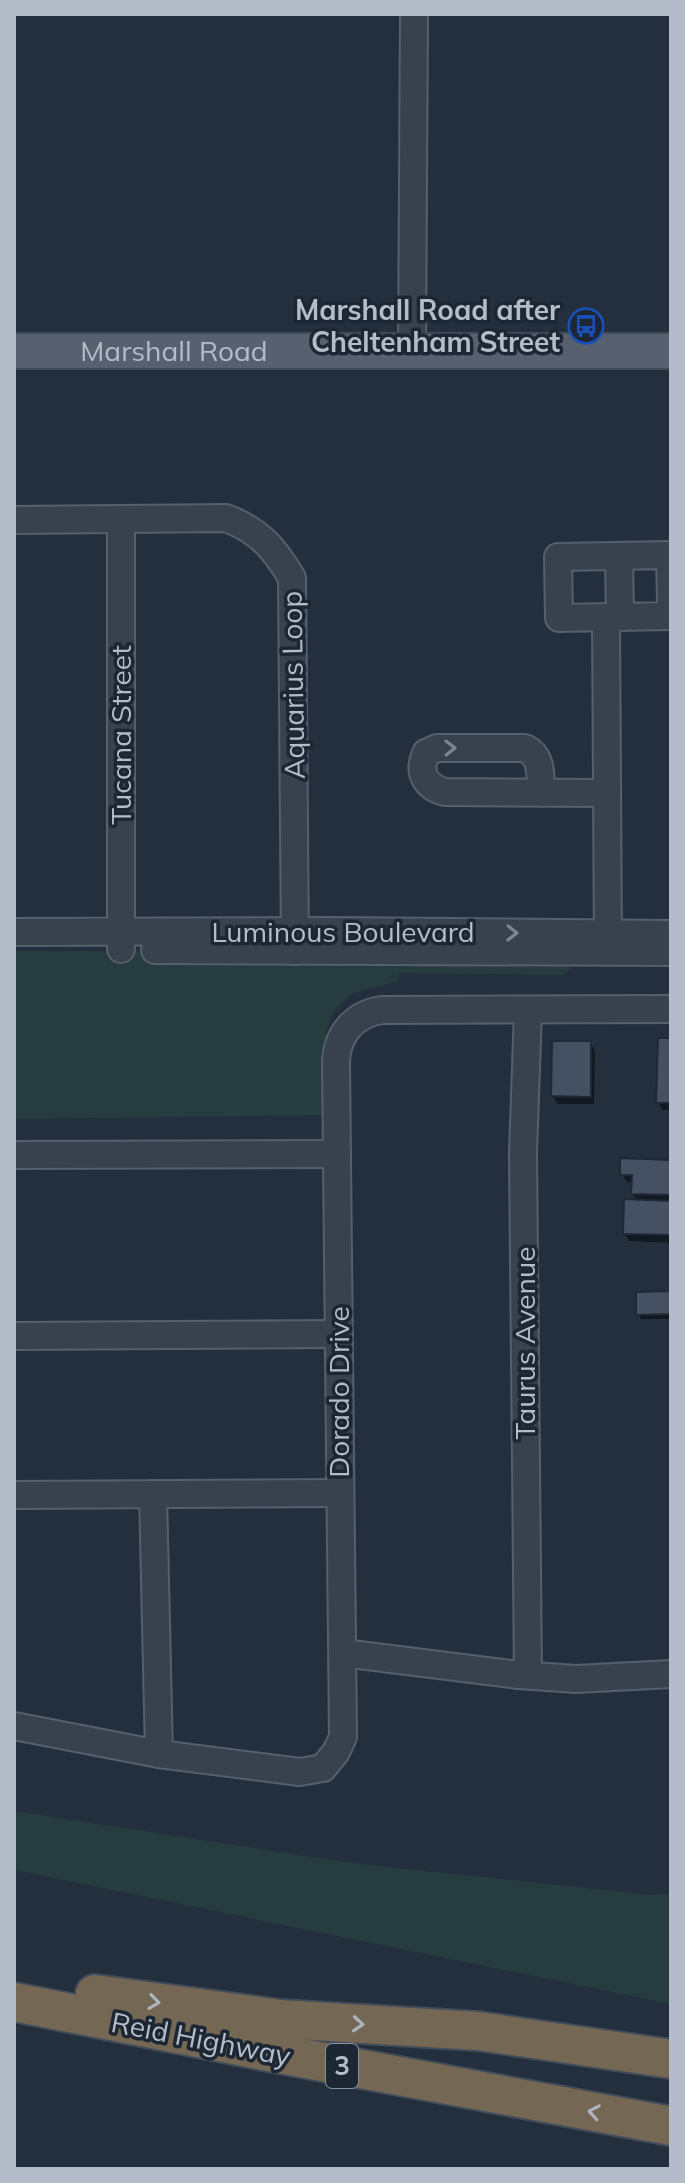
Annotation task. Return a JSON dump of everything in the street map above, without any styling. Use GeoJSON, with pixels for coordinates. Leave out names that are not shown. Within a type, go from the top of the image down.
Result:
{"type":"FeatureCollection","features":[{"type":"Feature","properties":{"kind":"highway","name":"Reid Highway"},"geometry":{"type":"LineString","coordinates":[[14,1979],[77,1992],[280,2019],[478,2031],[668,2058]]}},
{"type":"Feature","properties":{"kind":"highway","name":"Reid Highway"},"geometry":{"type":"LineString","coordinates":[[14,2002],[671,2126]]}},
{"type":"Feature","properties":{"kind":"main road","name":"Marshall Road"},"geometry":{"type":"LineString","coordinates":[[14,351],[671,351]]}},
{"type":"Feature","properties":{"kind":"street"},"geometry":{"type":"LineString","coordinates":[[412,352],[414,14]]}},
{"type":"Feature","properties":{"kind":"street","name":"Aquarius Loop"},"geometry":{"type":"LineString","coordinates":[[14,520],[226,518],[247,526],[278,554],[292,578],[295,941]]}},
{"type":"Feature","properties":{"kind":"street","name":"Tucana Street"},"geometry":{"type":"LineString","coordinates":[[121,520],[121,941]]}},
{"type":"Feature","properties":{"kind":"street"},"geometry":{"type":"LineString","coordinates":[[671,602],[670,555],[558,557],[559,618],[671,616]]}},
{"type":"Feature","properties":{"kind":"street"},"geometry":{"type":"LineString","coordinates":[[608,944],[607,793],[613,616],[619,557]]}},
{"type":"Feature","properties":{"kind":"street"},"geometry":{"type":"LineString","coordinates":[[541,793],[539,760],[525,748],[437,748],[426,753],[422,762],[422,772],[429,786],[445,792],[541,793],[607,793]]}},
{"type":"Feature","properties":{"kind":"street","name":"Luminous Boulevard"},"geometry":{"type":"LineString","coordinates":[[14,932],[121,941]]}},
{"type":"Feature","properties":{"kind":"street","name":"Luminous Boulevard"},"geometry":{"type":"LineString","coordinates":[[608,944],[671,934]]}},
{"type":"Feature","properties":{"kind":"street","name":"Luminous Boulevard"},"geometry":{"type":"LineString","coordinates":[[14,950],[121,941],[295,941],[608,944],[671,952]]}},
{"type":"Feature","properties":{"kind":"street","name":"Dorado Drive"},"geometry":{"type":"LineString","coordinates":[[14,1726],[159,1754],[300,1772],[323,1768],[343,1737],[336,1055],[342,1036],[353,1022],[382,1010],[671,1009]]}},
{"type":"Feature","properties":{"kind":"street","name":"Taurus Avenue"},"geometry":{"type":"LineString","coordinates":[[528,1010],[523,1153],[528,1675]]}},
{"type":"Feature","properties":{"kind":"street"},"geometry":{"type":"LineString","coordinates":[[14,1155],[337,1154]]}},
{"type":"Feature","properties":{"kind":"street"},"geometry":{"type":"LineString","coordinates":[[14,1336],[339,1334]]}},
{"type":"Feature","properties":{"kind":"street"},"geometry":{"type":"LineString","coordinates":[[14,1495],[340,1493]]}},
{"type":"Feature","properties":{"kind":"street"},"geometry":{"type":"LineString","coordinates":[[153,1494],[159,1754]]}},
{"type":"Feature","properties":{"kind":"street"},"geometry":{"type":"LineString","coordinates":[[351,1654],[576,1679],[671,1674]]}},
{"type":"Feature","properties":{"kind":"green space"},"geometry":{"type":"Polygon","coordinates":[[[14,951],[671,952],[671,965],[573,966],[563,975],[399,973],[398,981],[353,993],[333,1012],[326,1030],[325,1115],[14,1119],[14,951]]]}},
{"type":"Feature","properties":{"kind":"green space"},"geometry":{"type":"Polygon","coordinates":[[[14,1811],[351,1863],[651,1895],[671,1894],[671,2004],[14,1870],[14,1811]]]}},
{"type":"Feature","properties":{"kind":"building"},"geometry":{"type":"Polygon","coordinates":[[[658,1038],[671,1038],[671,1103],[656,1103],[658,1038]]]}},
{"type":"Feature","properties":{"kind":"building"},"geometry":{"type":"Polygon","coordinates":[[[552,1041],[591,1041],[591,1097],[551,1096],[552,1041]]]}},
{"type":"Feature","properties":{"kind":"building"},"geometry":{"type":"Polygon","coordinates":[[[620,1158],[671,1160],[671,1195],[631,1194],[632,1175],[620,1175],[620,1158]]]}},
{"type":"Feature","properties":{"kind":"building"},"geometry":{"type":"Polygon","coordinates":[[[624,1199],[671,1201],[671,1235],[623,1234],[624,1199]]]}},
{"type":"Feature","properties":{"kind":"building"},"geometry":{"type":"Polygon","coordinates":[[[671,1291],[671,1314],[636,1315],[636,1292],[671,1291]]]}},
{"type":"Feature","properties":{"kind":"place","name":"Marshall Road after Cheltenham Street"},"geometry":{"type":"Point","coordinates":[586,326]}}]}
